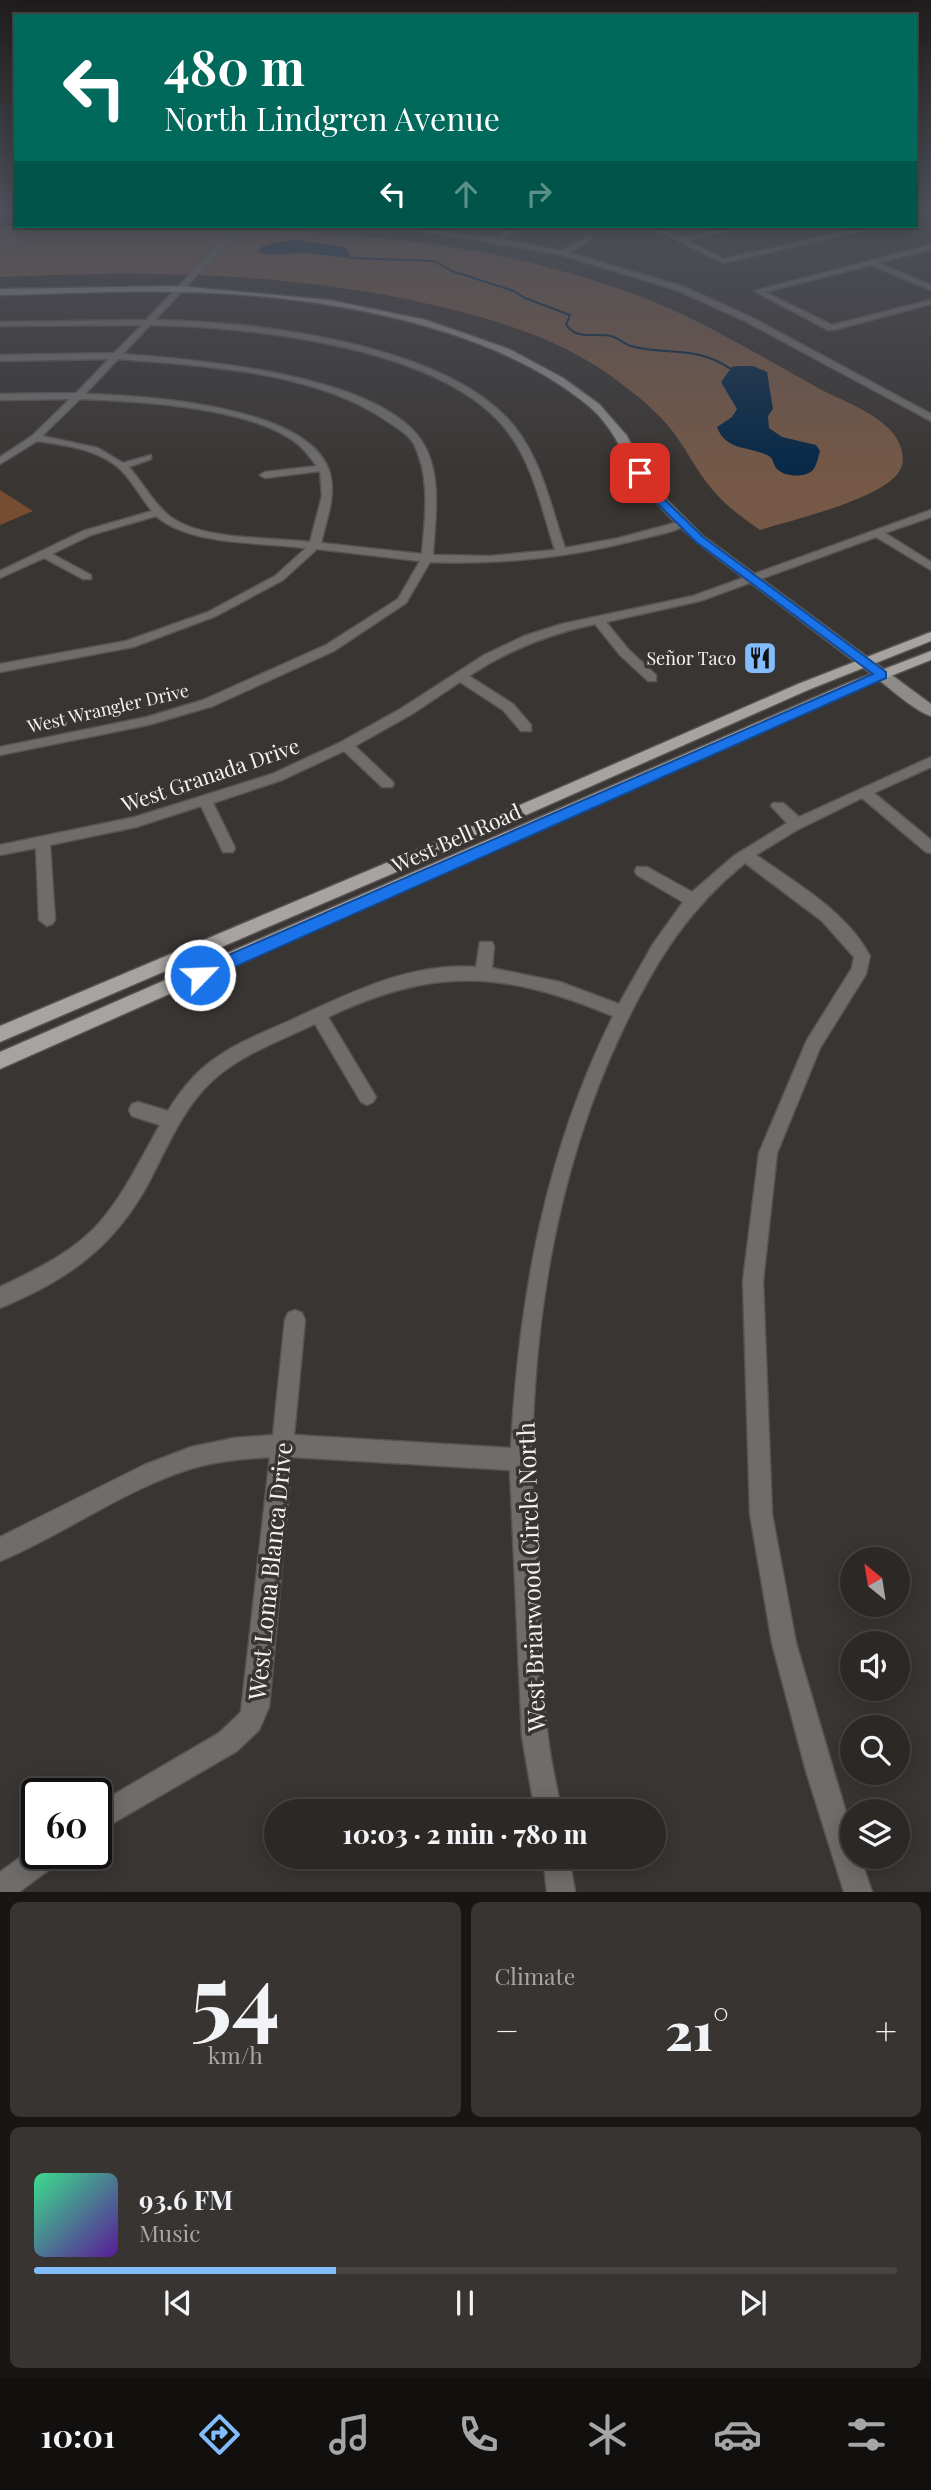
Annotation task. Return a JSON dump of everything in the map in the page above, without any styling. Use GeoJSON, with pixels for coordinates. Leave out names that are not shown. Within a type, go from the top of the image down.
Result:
{"type":"FeatureCollection","features":[{"type":"Feature","properties":{"kind":"main road","name":"West Bell Road"},"geometry":{"type":"LineString","coordinates":[[0,1034],[931,636]]}},
{"type":"Feature","properties":{"kind":"main road","name":"West Bell Road"},"geometry":{"type":"LineString","coordinates":[[0,1061],[931,655]]}},
{"type":"Feature","properties":{"kind":"street"},"geometry":{"type":"LineString","coordinates":[[0,461],[35,438],[169,300]]}},
{"type":"Feature","properties":{"kind":"street"},"geometry":{"type":"LineString","coordinates":[[299,300],[362,309],[426,323],[506,351],[560,380],[595,406],[624,438],[645,480],[682,524],[931,711]]}},
{"type":"Feature","properties":{"kind":"street"},"geometry":{"type":"LineString","coordinates":[[706,300],[748,319],[931,418]]}},
{"type":"Feature","properties":{"kind":"street"},"geometry":{"type":"LineString","coordinates":[[776,300],[831,328],[931,302]]}},
{"type":"Feature","properties":{"kind":"street"},"geometry":{"type":"LineString","coordinates":[[0,324],[148,321],[239,328],[323,341],[410,364],[449,382],[485,405],[510,428],[529,459],[561,552]]}},
{"type":"Feature","properties":{"kind":"street"},"geometry":{"type":"LineString","coordinates":[[0,358],[114,356],[193,362],[268,373],[347,396],[373,407],[404,428],[416,440],[425,459],[431,500],[427,558]]}},
{"type":"Feature","properties":{"kind":"street"},"geometry":{"type":"LineString","coordinates":[[0,397],[79,395],[159,400],[238,415],[276,427],[302,443],[324,468],[326,497],[315,545],[279,578],[212,614],[129,644],[0,668]]}},
{"type":"Feature","properties":{"kind":"street"},"geometry":{"type":"LineString","coordinates":[[35,438],[77,445],[123,466],[158,512],[178,526],[219,535],[427,558],[504,558],[624,541],[682,524]]}},
{"type":"Feature","properties":{"kind":"street"},"geometry":{"type":"LineString","coordinates":[[123,466],[148,457]]}},
{"type":"Feature","properties":{"kind":"street"},"geometry":{"type":"LineString","coordinates":[[265,475],[324,468]]}},
{"type":"Feature","properties":{"kind":"street"},"geometry":{"type":"LineString","coordinates":[[0,575],[88,534],[158,512]]}},
{"type":"Feature","properties":{"kind":"street","name":"West Granada Drive"},"geometry":{"type":"LineString","coordinates":[[0,850],[136,822],[277,776],[346,745],[407,711],[523,634],[696,599],[931,513]]}},
{"type":"Feature","properties":{"kind":"street"},"geometry":{"type":"LineString","coordinates":[[877,533],[931,568]]}},
{"type":"Feature","properties":{"kind":"street"},"geometry":{"type":"LineString","coordinates":[[44,554],[87,577]]}},
{"type":"Feature","properties":{"kind":"street","name":"West Wrangler Drive"},"geometry":{"type":"LineString","coordinates":[[0,751],[148,721],[208,703],[330,648],[402,601],[427,558]]}},
{"type":"Feature","properties":{"kind":"street"},"geometry":{"type":"LineString","coordinates":[[195,602],[212,614]]}},
{"type":"Feature","properties":{"kind":"street"},"geometry":{"type":"LineString","coordinates":[[598,620],[624,652],[652,678]]}},
{"type":"Feature","properties":{"kind":"street"},"geometry":{"type":"LineString","coordinates":[[461,677],[508,707],[526,728]]}},
{"type":"Feature","properties":{"kind":"street"},"geometry":{"type":"LineString","coordinates":[[346,745],[387,784]]}},
{"type":"Feature","properties":{"kind":"street","name":"West Briarwood Circle North"},"geometry":{"type":"LineString","coordinates":[[546,1799],[535,1737],[521,1460],[529,1330],[551,1206],[585,1093],[622,1013],[661,941],[693,900],[745,855],[799,825],[931,762]]}},
{"type":"Feature","properties":{"kind":"street"},"geometry":{"type":"LineString","coordinates":[[865,793],[931,848]]}},
{"type":"Feature","properties":{"kind":"street"},"geometry":{"type":"LineString","coordinates":[[205,801],[228,848]]}},
{"type":"Feature","properties":{"kind":"street"},"geometry":{"type":"LineString","coordinates":[[778,806],[799,825]]}},
{"type":"Feature","properties":{"kind":"street"},"geometry":{"type":"LineString","coordinates":[[43,841],[47,920]]}},
{"type":"Feature","properties":{"kind":"street"},"geometry":{"type":"LineString","coordinates":[[745,855],[835,925],[855,944],[862,956],[860,969],[813,1045],[768,1153],[753,1281],[761,1514],[784,1643],[819,1771],[858,1892]]}},
{"type":"Feature","properties":{"kind":"street"},"geometry":{"type":"LineString","coordinates":[[642,871],[693,900]]}},
{"type":"Feature","properties":{"kind":"street"},"geometry":{"type":"LineString","coordinates":[[484,973],[486,946]]}},
{"type":"Feature","properties":{"kind":"street"},"geometry":{"type":"LineString","coordinates":[[0,1298],[61,1267],[93,1243],[129,1198],[197,1085],[220,1063],[318,1015],[372,991],[446,973],[484,973],[555,985],[622,1013]]}},
{"type":"Feature","properties":{"kind":"street"},"geometry":{"type":"LineString","coordinates":[[318,1015],[367,1097]]}},
{"type":"Feature","properties":{"kind":"street"},"geometry":{"type":"LineString","coordinates":[[138,1110],[173,1121]]}},
{"type":"Feature","properties":{"kind":"street","name":"West Loma Blanca Drive"},"geometry":{"type":"LineString","coordinates":[[112,1810],[168,1774],[228,1742],[250,1721],[259,1692],[295,1320]]}},
{"type":"Feature","properties":{"kind":"street"},"geometry":{"type":"LineString","coordinates":[[0,1549],[172,1465],[213,1452],[282,1445],[521,1460]]}},
{"type":"Feature","properties":{"kind":"street"},"geometry":{"type":"LineString","coordinates":[[0,1889],[27,1869]]}},
{"type":"Feature","properties":{"kind":"street"},"geometry":{"type":"LineString","coordinates":[[558,1869],[561,1892]]}},
{"type":"Feature","properties":{"kind":"shaded area"},"geometry":{"type":"Polygon","coordinates":[[[410,300],[649,300],[722,334],[868,413],[885,425],[900,444],[903,459],[901,468],[893,479],[859,498],[760,530],[712,490],[668,425],[643,401],[602,370],[580,356],[533,334],[410,300]]]}},
{"type":"Feature","properties":{"kind":"water"},"geometry":{"type":"Polygon","coordinates":[[[753,366],[767,372],[773,409],[768,416],[769,428],[782,437],[816,445],[820,451],[812,471],[789,475],[779,471],[769,456],[738,447],[721,435],[717,427],[732,417],[737,409],[721,382],[732,367],[753,366]]]}},
{"type":"Feature","properties":{"kind":"building"},"geometry":{"type":"Polygon","coordinates":[[[0,490],[33,511],[0,525],[0,490]]]}},
{"type":"Feature","properties":{"kind":"building","name":"Señor Taco"},"geometry":{"type":"Polygon","coordinates":[[[754,648],[777,666],[767,670],[743,652],[754,648]]]}},
{"type":"Feature","properties":{"kind":"waterway"},"geometry":{"type":"LineString","coordinates":[[531,300],[570,315],[566,325],[576,333],[611,336],[628,345],[644,349],[694,354],[731,369]]}},
{"type":"Feature","properties":{"kind":"place","name":"Señor Taco"},"geometry":{"type":"Point","coordinates":[760,658]}},
{"type":"Feature","properties":{"kind":"route"},"geometry":{"type":"LineString","coordinates":[[200,975],[882,675],[718,555],[682,524],[640,473]]}}]}
